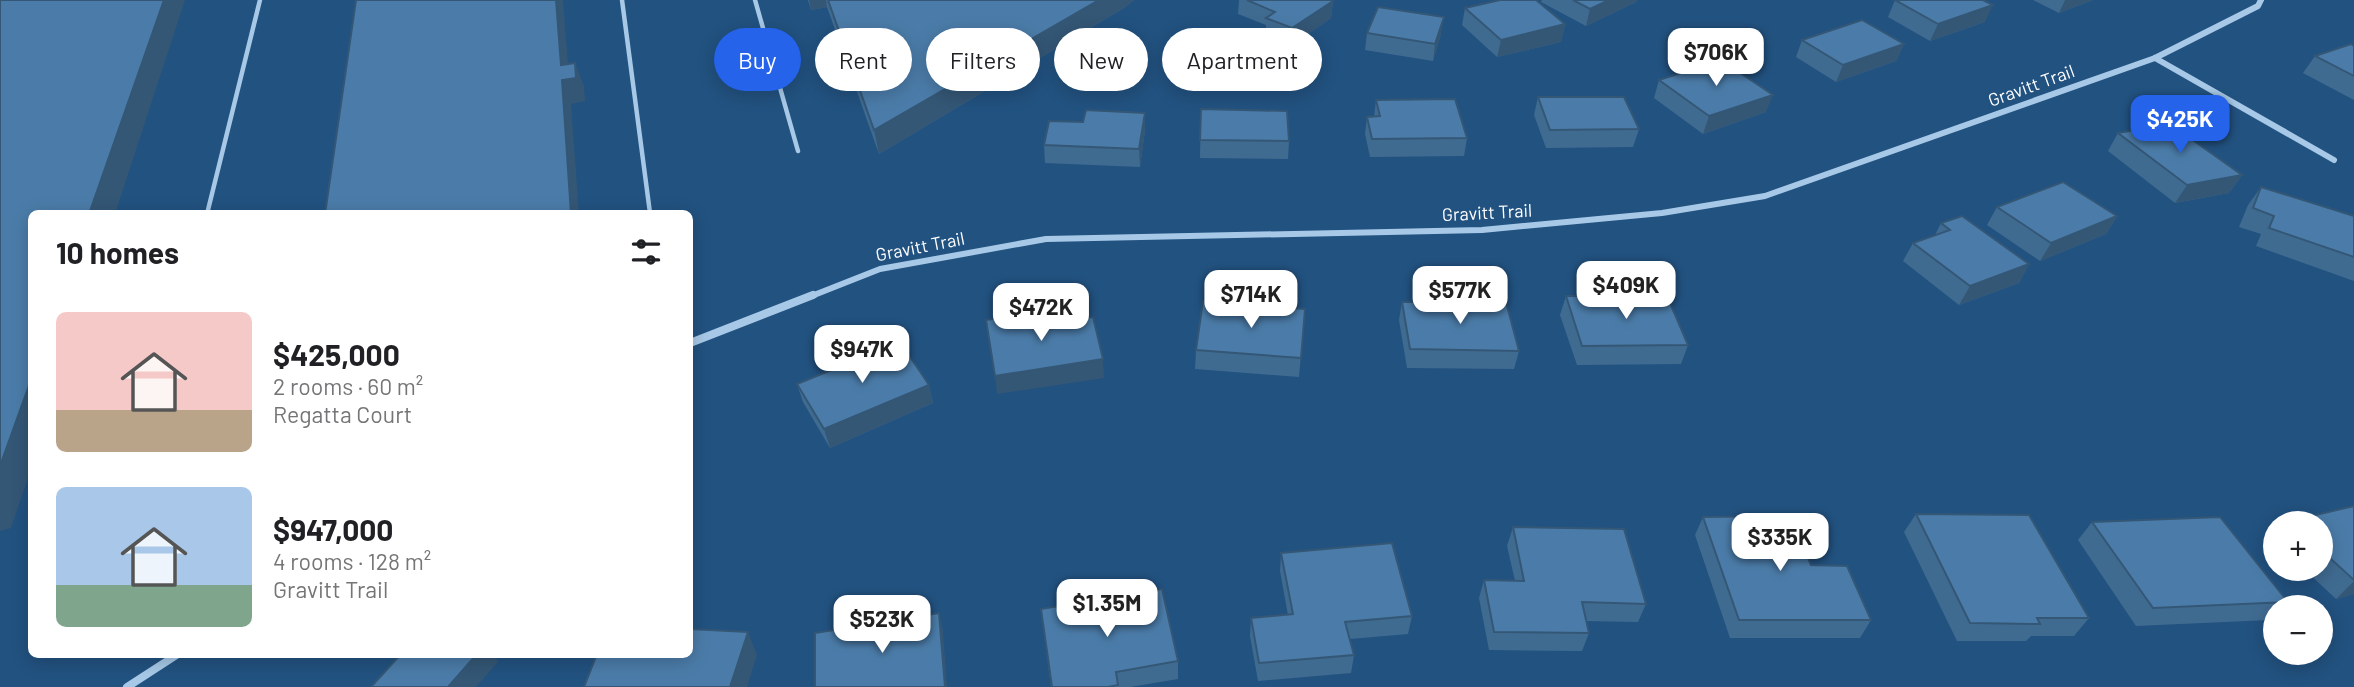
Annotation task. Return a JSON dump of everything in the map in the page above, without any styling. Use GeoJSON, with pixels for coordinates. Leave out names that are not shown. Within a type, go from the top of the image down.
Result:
{"type":"FeatureCollection","features":[{"type":"Feature","properties":{"kind":"street","name":"Gravitt Trail"},"geometry":{"type":"LineString","coordinates":[[693,341],[880,269],[1046,239],[1482,230],[1662,214],[1765,196],[2155,58],[2258,6],[2262,0]]}},
{"type":"Feature","properties":{"kind":"street"},"geometry":{"type":"LineString","coordinates":[[2155,58],[2334,160]]}},
{"type":"Feature","properties":{"kind":"street"},"geometry":{"type":"LineString","coordinates":[[127,687],[172,658]]}},
{"type":"Feature","properties":{"kind":"lane"},"geometry":{"type":"LineString","coordinates":[[208,210],[260,0]]}},
{"type":"Feature","properties":{"kind":"lane"},"geometry":{"type":"LineString","coordinates":[[622,0],[650,210]]}},
{"type":"Feature","properties":{"kind":"lane"},"geometry":{"type":"LineString","coordinates":[[755,0],[798,151]]}},
{"type":"Feature","properties":{"kind":"building"},"geometry":{"type":"Polygon","coordinates":[[[0,0],[164,0],[90,210],[28,210],[28,388],[0,466],[0,0]]]}},
{"type":"Feature","properties":{"kind":"building"},"geometry":{"type":"Polygon","coordinates":[[[356,0],[556,0],[561,65],[575,63],[576,78],[562,80],[571,210],[326,210],[356,0]]]}},
{"type":"Feature","properties":{"kind":"building"},"geometry":{"type":"Polygon","coordinates":[[[828,0],[1099,0],[1040,34],[1040,28],[926,28],[926,91],[942,91],[874,130],[860,91],[912,91],[912,28],[838,28],[828,0]]]}},
{"type":"Feature","properties":{"kind":"building"},"geometry":{"type":"Polygon","coordinates":[[[1247,0],[1333,1],[1292,28],[1266,18],[1275,12],[1247,0]]]}},
{"type":"Feature","properties":{"kind":"building"},"geometry":{"type":"Polygon","coordinates":[[[1500,0],[1536,0],[1565,24],[1501,40],[1465,8],[1500,0]]]}},
{"type":"Feature","properties":{"kind":"building"},"geometry":{"type":"Polygon","coordinates":[[[1573,0],[1609,0],[1590,9],[1573,0]]]}},
{"type":"Feature","properties":{"kind":"building"},"geometry":{"type":"Polygon","coordinates":[[[1895,0],[1983,0],[1993,5],[1938,24],[1895,0]]]}},
{"type":"Feature","properties":{"kind":"building"},"geometry":{"type":"Polygon","coordinates":[[[1378,7],[1444,17],[1435,44],[1367,33],[1378,7]]]}},
{"type":"Feature","properties":{"kind":"building"},"geometry":{"type":"Polygon","coordinates":[[[1862,20],[1904,44],[1843,65],[1802,40],[1862,20]]]}},
{"type":"Feature","properties":{"kind":"building"},"geometry":{"type":"Polygon","coordinates":[[[2351,44],[2354,46],[2354,76],[2315,56],[2351,44]]]}},
{"type":"Feature","properties":{"kind":"building"},"geometry":{"type":"Polygon","coordinates":[[[1721,60],[1773,95],[1709,116],[1659,80],[1721,60]]]}},
{"type":"Feature","properties":{"kind":"building"},"geometry":{"type":"Polygon","coordinates":[[[1538,97],[1624,97],[1639,129],[1550,130],[1538,97]]]}},
{"type":"Feature","properties":{"kind":"building"},"geometry":{"type":"Polygon","coordinates":[[[1455,99],[1467,138],[1372,139],[1367,117],[1380,116],[1376,100],[1455,99]]]}},
{"type":"Feature","properties":{"kind":"building"},"geometry":{"type":"Polygon","coordinates":[[[1201,109],[1287,111],[1289,141],[1200,140],[1201,109]]]}},
{"type":"Feature","properties":{"kind":"building"},"geometry":{"type":"Polygon","coordinates":[[[1086,110],[1145,113],[1139,149],[1044,145],[1049,121],[1083,122],[1086,110]]]}},
{"type":"Feature","properties":{"kind":"building"},"geometry":{"type":"Polygon","coordinates":[[[2170,124],[2242,175],[2187,185],[2118,133],[2170,124]]]}},
{"type":"Feature","properties":{"kind":"building"},"geometry":{"type":"Polygon","coordinates":[[[2063,182],[2117,216],[2051,243],[1997,207],[2063,182]]]}},
{"type":"Feature","properties":{"kind":"building"},"geometry":{"type":"Polygon","coordinates":[[[2261,187],[2354,216],[2354,257],[2269,228],[2274,216],[2253,208],[2261,187]]]}},
{"type":"Feature","properties":{"kind":"building"},"geometry":{"type":"Polygon","coordinates":[[[1962,216],[2029,264],[1970,286],[1913,243],[1950,230],[1941,223],[1962,216]]]}},
{"type":"Feature","properties":{"kind":"building"},"geometry":{"type":"Polygon","coordinates":[[[1566,296],[1667,296],[1688,345],[1582,346],[1566,296]]]}},
{"type":"Feature","properties":{"kind":"building"},"geometry":{"type":"Polygon","coordinates":[[[1203,301],[1305,309],[1301,358],[1196,350],[1203,301]]]}},
{"type":"Feature","properties":{"kind":"building"},"geometry":{"type":"Polygon","coordinates":[[[1402,302],[1506,302],[1519,351],[1410,349],[1402,302]]]}},
{"type":"Feature","properties":{"kind":"building"},"geometry":{"type":"Polygon","coordinates":[[[1034,313],[1036,325],[1093,317],[1103,359],[995,376],[986,320],[1034,313]]]}},
{"type":"Feature","properties":{"kind":"building"},"geometry":{"type":"Polygon","coordinates":[[[900,342],[929,385],[824,429],[797,384],[900,342]]]}},
{"type":"Feature","properties":{"kind":"building"},"geometry":{"type":"Polygon","coordinates":[[[2354,506],[2354,580],[2333,561],[2333,511],[2354,506]]]}},
{"type":"Feature","properties":{"kind":"building"},"geometry":{"type":"Polygon","coordinates":[[[1916,514],[2029,515],[2089,618],[2037,618],[2040,624],[1970,623],[1916,514]]]}},
{"type":"Feature","properties":{"kind":"building"},"geometry":{"type":"Polygon","coordinates":[[[1790,516],[1811,565],[1847,566],[1871,620],[1739,620],[1703,517],[1790,516]]]}},
{"type":"Feature","properties":{"kind":"building"},"geometry":{"type":"Polygon","coordinates":[[[2220,517],[2263,571],[2263,581],[2271,581],[2282,595],[2263,595],[2263,603],[2153,608],[2092,522],[2220,517]]]}},
{"type":"Feature","properties":{"kind":"building"},"geometry":{"type":"Polygon","coordinates":[[[1513,527],[1624,529],[1646,604],[1582,602],[1589,633],[1494,632],[1484,580],[1524,581],[1513,527]]]}},
{"type":"Feature","properties":{"kind":"building"},"geometry":{"type":"Polygon","coordinates":[[[1392,543],[1412,616],[1345,622],[1354,655],[1259,663],[1251,618],[1293,614],[1281,553],[1392,543]]]}},
{"type":"Feature","properties":{"kind":"building"},"geometry":{"type":"Polygon","coordinates":[[[1162,589],[1178,661],[1116,672],[1118,685],[1052,687],[1041,609],[1162,589]]]}},
{"type":"Feature","properties":{"kind":"building"},"geometry":{"type":"Polygon","coordinates":[[[939,613],[945,687],[815,687],[815,633],[939,613]]]}},
{"type":"Feature","properties":{"kind":"building"},"geometry":{"type":"Polygon","coordinates":[[[693,629],[748,632],[730,687],[584,687],[595,658],[693,658],[693,629]]]}},
{"type":"Feature","properties":{"kind":"building"},"geometry":{"type":"Polygon","coordinates":[[[397,658],[473,658],[448,687],[371,687],[397,658]]]}}]}
